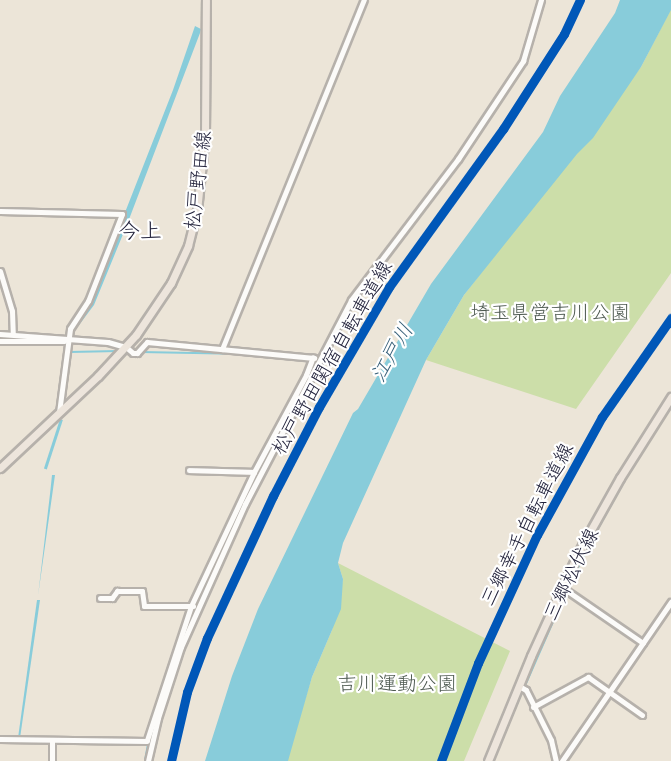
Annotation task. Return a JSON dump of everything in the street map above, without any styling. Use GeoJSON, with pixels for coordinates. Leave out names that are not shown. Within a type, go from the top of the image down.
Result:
{"type":"FeatureCollection","features":[{"type":"Feature","properties":{"kind":"main road","name":"松戸野田線"},"geometry":{"type":"LineString","coordinates":[[0,468],[126,347],[148,321],[171,283],[188,246],[196,211],[205,134],[206,0]]}},
{"type":"Feature","properties":{"kind":"main road","name":"三郷松伏線"},"geometry":{"type":"LineString","coordinates":[[488,761],[522,688],[563,588],[600,512],[671,396]]}},
{"type":"Feature","properties":{"kind":"street"},"geometry":{"type":"LineString","coordinates":[[222,349],[364,0]]}},
{"type":"Feature","properties":{"kind":"street"},"geometry":{"type":"LineString","coordinates":[[194,607],[351,300],[458,159],[523,61],[541,0]]}},
{"type":"Feature","properties":{"kind":"street"},"geometry":{"type":"LineString","coordinates":[[0,211],[122,214],[88,301],[70,329],[59,412]]}},
{"type":"Feature","properties":{"kind":"street"},"geometry":{"type":"LineString","coordinates":[[0,271],[12,311],[13,334]]}},
{"type":"Feature","properties":{"kind":"street"},"geometry":{"type":"LineString","coordinates":[[0,334],[53,336],[68,340]]}},
{"type":"Feature","properties":{"kind":"street"},"geometry":{"type":"LineString","coordinates":[[0,341],[108,342],[137,353],[147,342],[322,359]]}},
{"type":"Feature","properties":{"kind":"street"},"geometry":{"type":"LineString","coordinates":[[148,761],[149,741],[194,607],[254,472],[306,375],[312,357]]}},
{"type":"Feature","properties":{"kind":"street"},"geometry":{"type":"LineString","coordinates":[[189,470],[254,472]]}},
{"type":"Feature","properties":{"kind":"street"},"geometry":{"type":"LineString","coordinates":[[563,588],[644,643]]}},
{"type":"Feature","properties":{"kind":"street"},"geometry":{"type":"LineString","coordinates":[[100,598],[112,598],[117,591],[142,591],[144,606],[194,607]]}},
{"type":"Feature","properties":{"kind":"street"},"geometry":{"type":"LineString","coordinates":[[562,761],[671,602]]}},
{"type":"Feature","properties":{"kind":"street"},"geometry":{"type":"LineString","coordinates":[[533,707],[588,677],[642,715]]}},
{"type":"Feature","properties":{"kind":"street"},"geometry":{"type":"LineString","coordinates":[[522,688],[551,740],[556,761]]}},
{"type":"Feature","properties":{"kind":"street"},"geometry":{"type":"LineString","coordinates":[[0,739],[149,741]]}},
{"type":"Feature","properties":{"kind":"street"},"geometry":{"type":"LineString","coordinates":[[52,740],[52,761]]}},
{"type":"Feature","properties":{"kind":"green space","name":"埼玉県営吉川公園"},"geometry":{"type":"Polygon","coordinates":[[[671,9],[671,273],[576,409],[426,360],[464,295],[641,67],[671,9]]]}},
{"type":"Feature","properties":{"kind":"green space","name":"吉川運動公園"},"geometry":{"type":"Polygon","coordinates":[[[338,563],[510,651],[464,761],[286,761],[312,677],[332,630],[343,579],[338,563]]]}},
{"type":"Feature","properties":{"kind":"water"},"geometry":{"type":"Polygon","coordinates":[[[620,0],[671,0],[671,10],[641,67],[593,138],[577,154],[464,295],[426,360],[343,543],[338,563],[343,579],[341,609],[312,677],[288,761],[205,761],[232,676],[258,609],[353,413],[358,409],[431,284],[543,132],[560,96],[615,13],[620,0]]]}},
{"type":"Feature","properties":{"kind":"water"},"geometry":{"type":"Polygon","coordinates":[[[195,26],[201,29],[200,33],[128,222],[94,305],[76,329],[73,328],[104,266],[173,90],[195,26]]]}},
{"type":"Feature","properties":{"kind":"water"},"geometry":{"type":"Polygon","coordinates":[[[60,419],[63,420],[47,469],[44,468],[60,419]]]}},
{"type":"Feature","properties":{"kind":"water"},"geometry":{"type":"Polygon","coordinates":[[[52,475],[55,475],[38,596],[50,494],[52,475]]]}},
{"type":"Feature","properties":{"kind":"water"},"geometry":{"type":"Polygon","coordinates":[[[37,600],[40,600],[20,738],[18,738],[37,600]]]}},
{"type":"Feature","properties":{"kind":"waterway"},"geometry":{"type":"LineString","coordinates":[[70,352],[118,351]]}},
{"type":"Feature","properties":{"kind":"waterway"},"geometry":{"type":"LineString","coordinates":[[141,352],[247,354]]}},
{"type":"Feature","properties":{"kind":"waterway"},"geometry":{"type":"LineString","coordinates":[[310,372],[315,360]]}},
{"type":"Feature","properties":{"kind":"waterway"},"geometry":{"type":"LineString","coordinates":[[242,503],[294,403]]}},
{"type":"Feature","properties":{"kind":"waterway"},"geometry":{"type":"LineString","coordinates":[[658,426],[671,406]]}},
{"type":"Feature","properties":{"kind":"waterway"},"geometry":{"type":"LineString","coordinates":[[625,480],[656,429]]}},
{"type":"Feature","properties":{"kind":"waterway"},"geometry":{"type":"LineString","coordinates":[[595,534],[624,482]]}},
{"type":"Feature","properties":{"kind":"waterway"},"geometry":{"type":"LineString","coordinates":[[568,588],[594,536]]}},
{"type":"Feature","properties":{"kind":"waterway"},"geometry":{"type":"LineString","coordinates":[[190,617],[208,575]]}},
{"type":"Feature","properties":{"kind":"waterway"},"geometry":{"type":"LineString","coordinates":[[525,686],[566,592]]}},
{"type":"Feature","properties":{"kind":"waterway"},"geometry":{"type":"LineString","coordinates":[[493,761],[523,690]]}},
{"type":"Feature","properties":{"kind":"waterway"},"geometry":{"type":"LineString","coordinates":[[145,761],[148,744]]}},
{"type":"Feature","properties":{"kind":"cycle path","name":"松戸野田関宿自転車道線"},"geometry":{"type":"LineString","coordinates":[[171,761],[187,692],[207,638],[273,496],[319,407],[389,287],[503,129],[564,34],[580,0]]}},
{"type":"Feature","properties":{"kind":"cycle path","name":"三郷幸手自転車道線"},"geometry":{"type":"LineString","coordinates":[[441,761],[478,663],[537,535],[602,417],[671,318]]}},
{"type":"Feature","properties":{"kind":"district","name":"今上"},"geometry":{"type":"Point","coordinates":[140,230]}},
{"type":"Feature","properties":{"kind":"water label","name":"江戸川"},"geometry":{"type":"Point","coordinates":[391,352]}}]}
